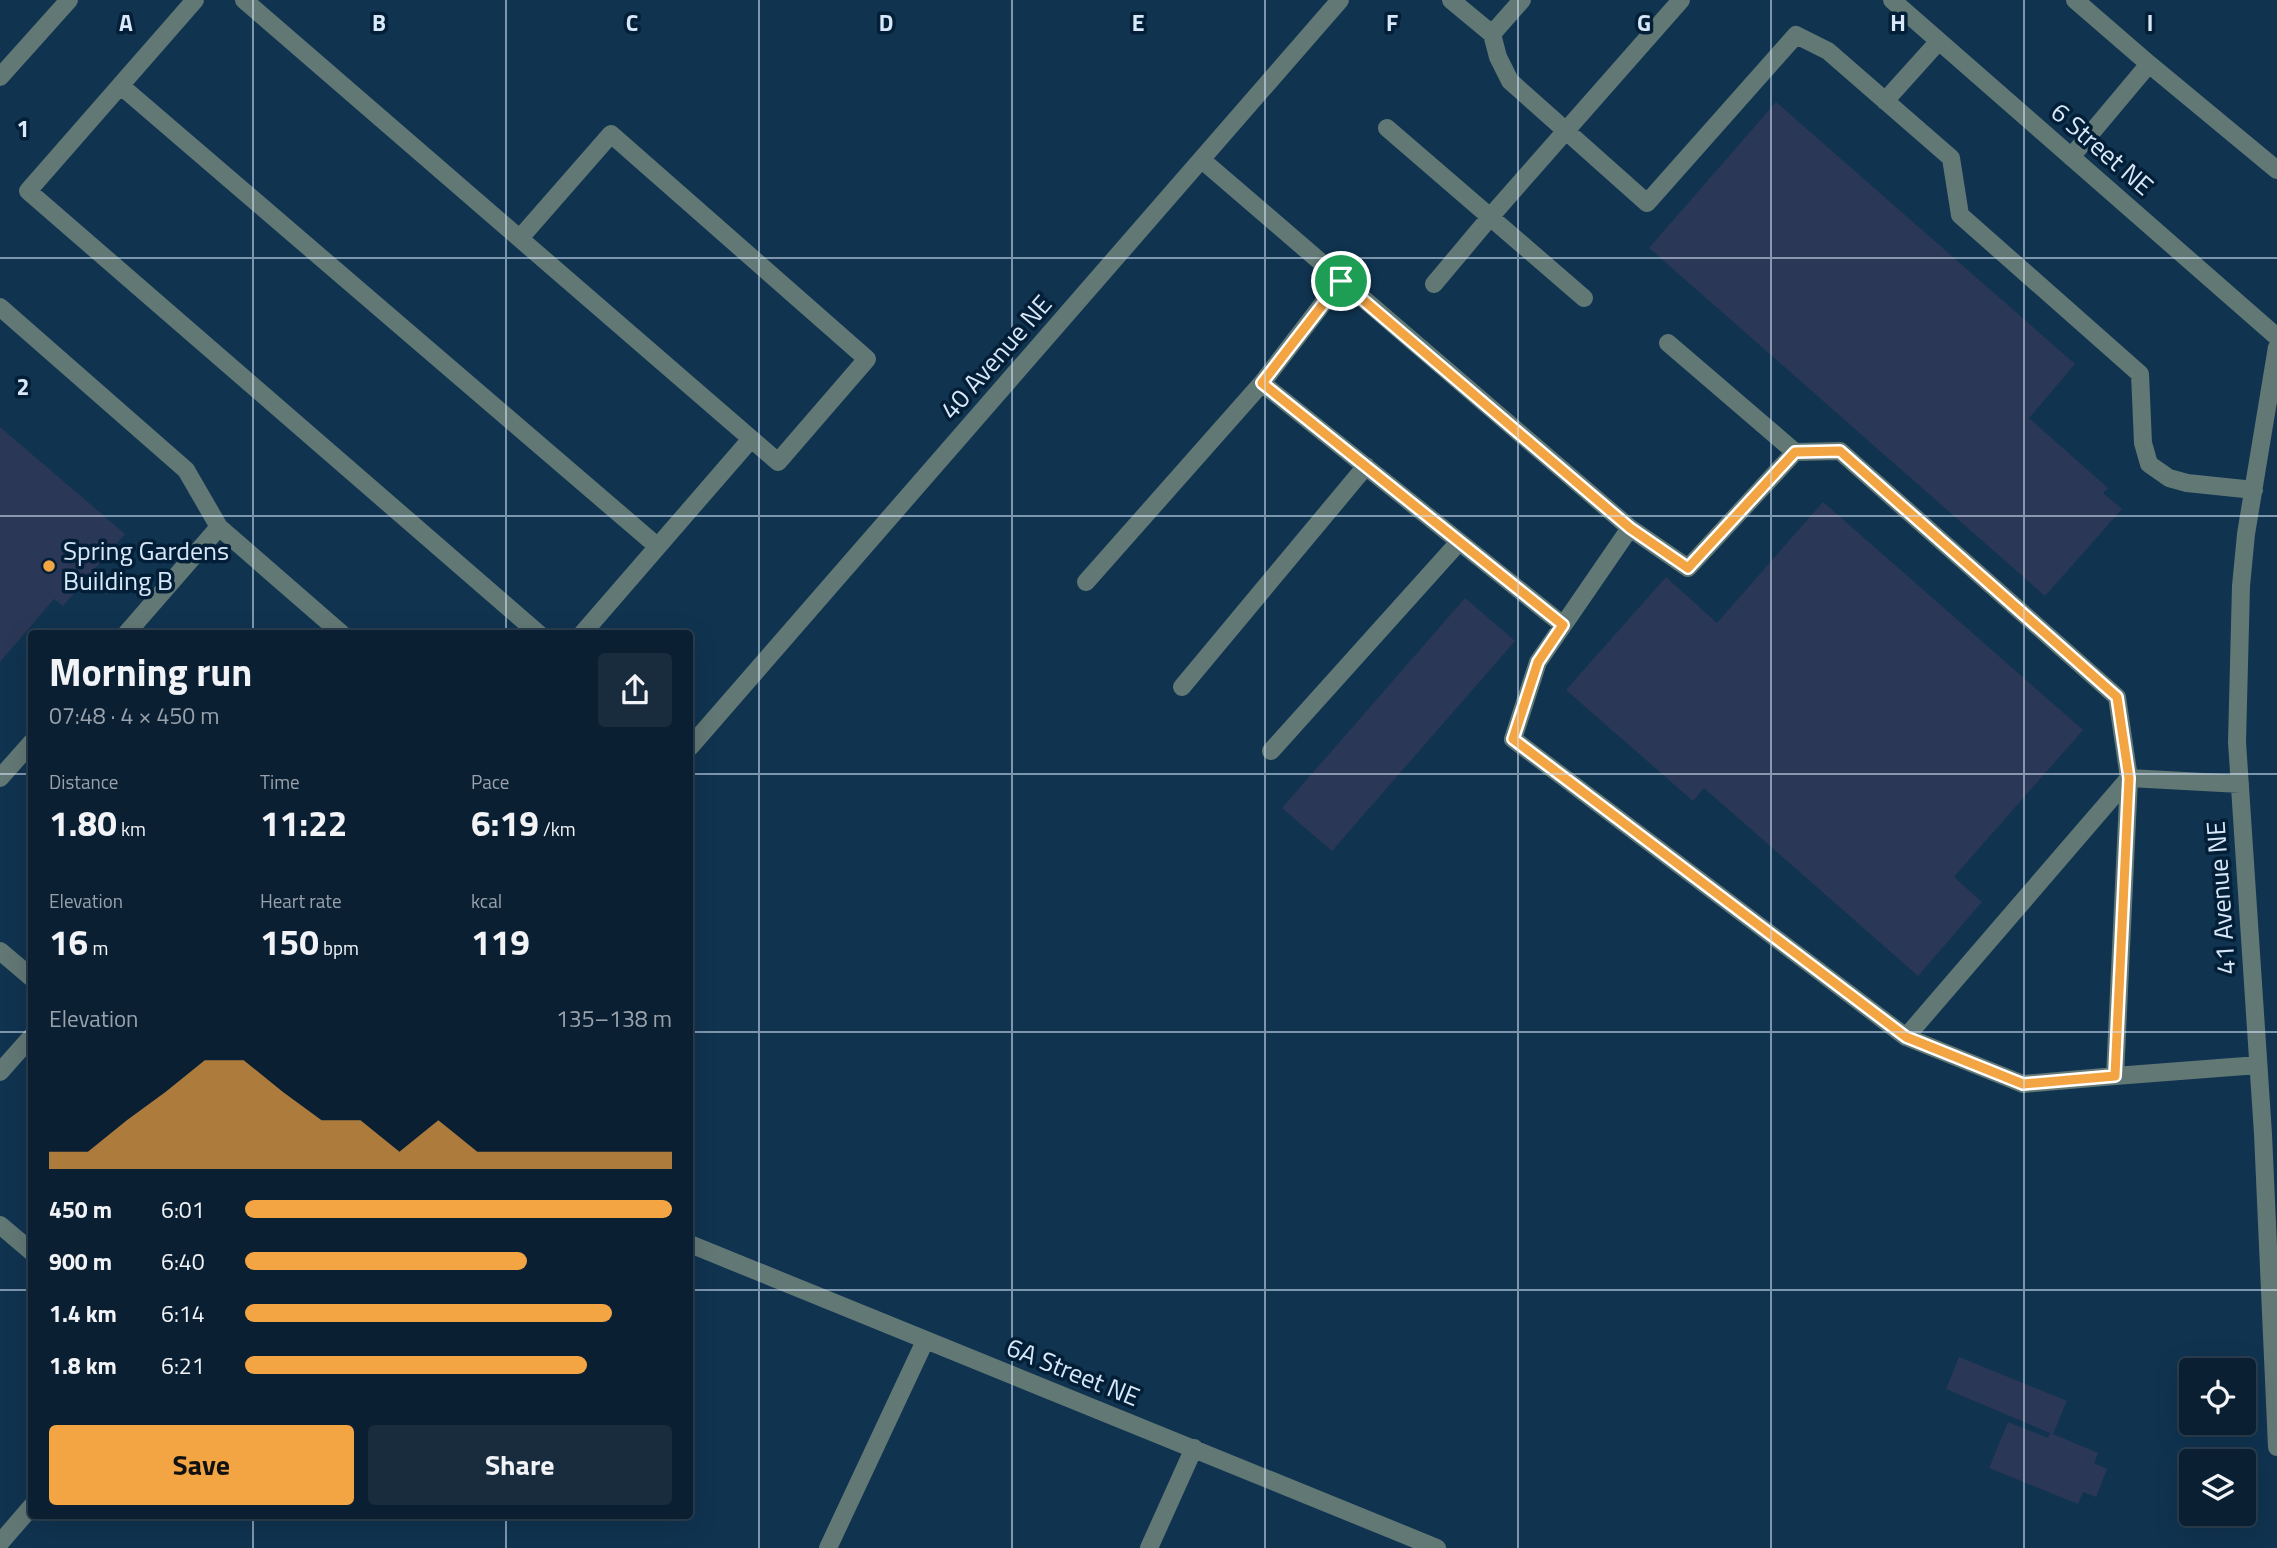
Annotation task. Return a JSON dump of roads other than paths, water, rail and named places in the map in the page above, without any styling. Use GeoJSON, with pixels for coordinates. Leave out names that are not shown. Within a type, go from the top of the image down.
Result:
{"type":"FeatureCollection","features":[{"type":"Feature","properties":{"kind":"street"},"geometry":{"type":"LineString","coordinates":[[0,77],[69,0]]}},
{"type":"Feature","properties":{"kind":"street"},"geometry":{"type":"LineString","coordinates":[[195,0],[28,191],[534,630]]}},
{"type":"Feature","properties":{"kind":"street"},"geometry":{"type":"LineString","coordinates":[[244,0],[778,462],[867,359],[611,134],[520,238]]}},
{"type":"Feature","properties":{"kind":"street","name":"40 Avenue NE"},"geometry":{"type":"LineString","coordinates":[[693,744],[1340,0]]}},
{"type":"Feature","properties":{"kind":"street"},"geometry":{"type":"LineString","coordinates":[[1451,0],[1492,34],[1498,57],[1510,81],[1647,204],[1796,35],[1828,51],[1951,158],[1960,215],[2140,374],[2143,443],[2149,464],[2169,478],[2187,483],[2254,490]]}},
{"type":"Feature","properties":{"kind":"street"},"geometry":{"type":"LineString","coordinates":[[1492,34],[1522,0]]}},
{"type":"Feature","properties":{"kind":"street"},"geometry":{"type":"LineString","coordinates":[[1434,284],[1681,0]]}},
{"type":"Feature","properties":{"kind":"street","name":"6 Street NE"},"geometry":{"type":"LineString","coordinates":[[1892,0],[2277,337]]}},
{"type":"Feature","properties":{"kind":"street"},"geometry":{"type":"LineString","coordinates":[[2075,0],[2277,170]]}},
{"type":"Feature","properties":{"kind":"street"},"geometry":{"type":"LineString","coordinates":[[1885,101],[1939,41]]}},
{"type":"Feature","properties":{"kind":"street"},"geometry":{"type":"LineString","coordinates":[[2071,157],[2149,64]]}},
{"type":"Feature","properties":{"kind":"street"},"geometry":{"type":"LineString","coordinates":[[121,86],[657,546]]}},
{"type":"Feature","properties":{"kind":"street"},"geometry":{"type":"LineString","coordinates":[[1387,128],[1584,298]]}},
{"type":"Feature","properties":{"kind":"street"},"geometry":{"type":"LineString","coordinates":[[1202,160],[1630,528],[1688,568],[1795,452]]}},
{"type":"Feature","properties":{"kind":"street"},"geometry":{"type":"LineString","coordinates":[[1086,582],[1262,383],[1341,281]]}},
{"type":"Feature","properties":{"kind":"street"},"geometry":{"type":"LineString","coordinates":[[0,307],[186,470],[219,527],[337,630]]}},
{"type":"Feature","properties":{"kind":"street"},"geometry":{"type":"LineString","coordinates":[[1668,343],[1795,452],[1840,451],[2117,697],[2129,778],[2115,1076]]}},
{"type":"Feature","properties":{"kind":"street","name":"41 Avenue NE"},"geometry":{"type":"LineString","coordinates":[[2277,347],[2241,586],[2237,742],[2263,1134],[2277,1447]]}},
{"type":"Feature","properties":{"kind":"street"},"geometry":{"type":"LineString","coordinates":[[1262,383],[1563,625]]}},
{"type":"Feature","properties":{"kind":"street"},"geometry":{"type":"LineString","coordinates":[[585,630],[751,439]]}},
{"type":"Feature","properties":{"kind":"street"},"geometry":{"type":"LineString","coordinates":[[1182,687],[1366,466]]}},
{"type":"Feature","properties":{"kind":"street"},"geometry":{"type":"LineString","coordinates":[[129,630],[219,527]]}},
{"type":"Feature","properties":{"kind":"street"},"geometry":{"type":"LineString","coordinates":[[1630,528],[1538,662],[1513,739],[1906,1037],[2023,1084],[2258,1065]]}},
{"type":"Feature","properties":{"kind":"street"},"geometry":{"type":"LineString","coordinates":[[1271,751],[1459,542]]}},
{"type":"Feature","properties":{"kind":"street"},"geometry":{"type":"LineString","coordinates":[[0,778],[28,746]]}},
{"type":"Feature","properties":{"kind":"street"},"geometry":{"type":"LineString","coordinates":[[2129,778],[2240,784]]}},
{"type":"Feature","properties":{"kind":"street"},"geometry":{"type":"LineString","coordinates":[[1906,1037],[2129,778]]}},
{"type":"Feature","properties":{"kind":"street"},"geometry":{"type":"LineString","coordinates":[[0,951],[28,975]]}},
{"type":"Feature","properties":{"kind":"street"},"geometry":{"type":"LineString","coordinates":[[0,1072],[28,1040]]}},
{"type":"Feature","properties":{"kind":"street"},"geometry":{"type":"LineString","coordinates":[[2263,1134],[2277,1146]]}},
{"type":"Feature","properties":{"kind":"street"},"geometry":{"type":"LineString","coordinates":[[0,1225],[28,1249]]}},
{"type":"Feature","properties":{"kind":"street","name":"6A Street NE"},"geometry":{"type":"LineString","coordinates":[[693,1245],[1437,1548]]}},
{"type":"Feature","properties":{"kind":"street"},"geometry":{"type":"LineString","coordinates":[[828,1548],[925,1341]]}},
{"type":"Feature","properties":{"kind":"street"},"geometry":{"type":"LineString","coordinates":[[1149,1548],[1194,1448]]}},
{"type":"Feature","properties":{"kind":"street"},"geometry":{"type":"LineString","coordinates":[[0,1543],[28,1511]]}},
{"type":"Feature","properties":{"kind":"place","name":"Spring Gardens Building B"},"geometry":{"type":"Point","coordinates":[49,566]}}]}
